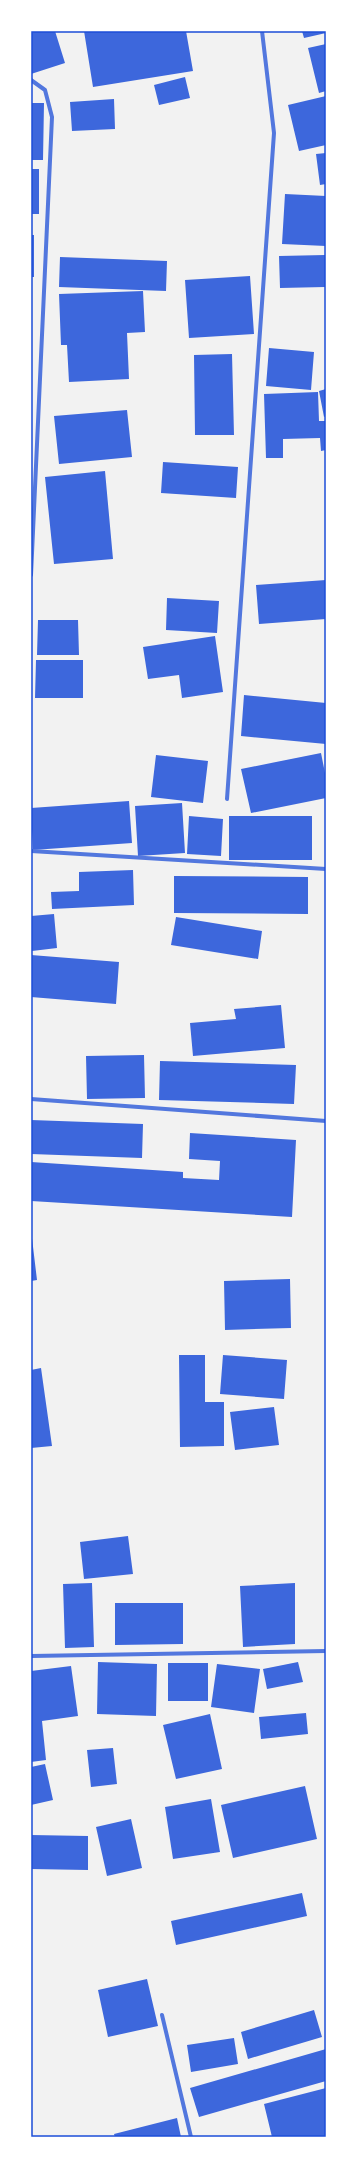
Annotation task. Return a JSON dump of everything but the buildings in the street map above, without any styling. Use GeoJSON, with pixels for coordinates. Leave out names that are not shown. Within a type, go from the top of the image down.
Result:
{"type":"FeatureCollection","features":[{"type":"Feature","properties":{"kind":"street"},"geometry":{"type":"LineString","coordinates":[[227,799],[274,133],[262,31]]}},
{"type":"Feature","properties":{"kind":"street"},"geometry":{"type":"LineString","coordinates":[[31,80],[45,90],[52,117],[31,575]]}},
{"type":"Feature","properties":{"kind":"street"},"geometry":{"type":"LineString","coordinates":[[31,851],[326,869]]}},
{"type":"Feature","properties":{"kind":"street"},"geometry":{"type":"LineString","coordinates":[[31,1099],[326,1120]]}},
{"type":"Feature","properties":{"kind":"street"},"geometry":{"type":"LineString","coordinates":[[31,1656],[326,1651]]}},
{"type":"Feature","properties":{"kind":"street"},"geometry":{"type":"LineString","coordinates":[[162,2015],[191,2137]]}}]}
